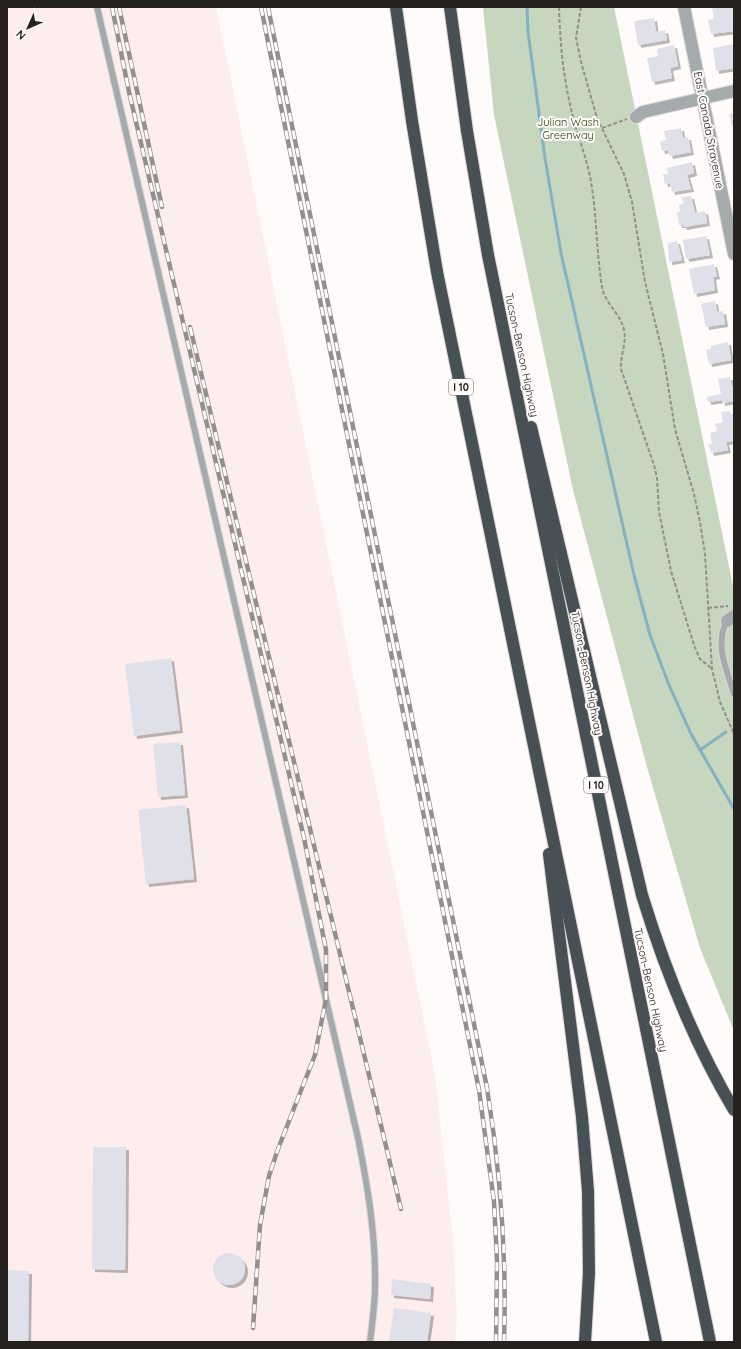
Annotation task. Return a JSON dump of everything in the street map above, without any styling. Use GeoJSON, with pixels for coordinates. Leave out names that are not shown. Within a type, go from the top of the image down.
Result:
{"type":"FeatureCollection","features":[{"type":"Feature","properties":{"kind":"highway","name":"I 10"},"geometry":{"type":"LineString","coordinates":[[396,7],[412,121],[437,272],[656,1342]]}},
{"type":"Feature","properties":{"kind":"highway","name":"Tucson–Benson Highway"},"geometry":{"type":"LineString","coordinates":[[450,7],[467,131],[483,227],[710,1342]]}},
{"type":"Feature","properties":{"kind":"highway"},"geometry":{"type":"LineString","coordinates":[[483,227],[642,895],[656,940],[682,1008],[710,1066],[734,1110]]}},
{"type":"Feature","properties":{"kind":"highway"},"geometry":{"type":"LineString","coordinates":[[538,765],[586,1155],[590,1232],[585,1342]]}},
{"type":"Feature","properties":{"kind":"street","name":"East Canada Stravenue"},"geometry":{"type":"LineString","coordinates":[[684,7],[734,254]]}},
{"type":"Feature","properties":{"kind":"street"},"geometry":{"type":"LineString","coordinates":[[636,117],[642,112],[702,97],[734,91]]}},
{"type":"Feature","properties":{"kind":"lane"},"geometry":{"type":"LineString","coordinates":[[97,7],[360,1145],[370,1196],[374,1237],[375,1288],[370,1342]]}},
{"type":"Feature","properties":{"kind":"lane"},"geometry":{"type":"LineString","coordinates":[[731,615],[721,634],[722,649],[734,694]]}},
{"type":"Feature","properties":{"kind":"path"},"geometry":{"type":"LineString","coordinates":[[560,7],[564,73],[571,110],[590,176],[595,205],[602,289],[609,306],[624,329],[625,338],[620,360],[621,368],[654,465],[657,478],[659,512],[671,571],[700,659],[712,669]]}},
{"type":"Feature","properties":{"kind":"path"},"geometry":{"type":"LineString","coordinates":[[581,7],[577,28],[577,45],[591,101],[624,174],[632,202],[645,282],[663,354],[675,429],[694,494],[700,522],[705,554],[712,669],[720,702],[734,734]]}},
{"type":"Feature","properties":{"kind":"path"},"geometry":{"type":"LineString","coordinates":[[602,128],[636,117]]}},
{"type":"Feature","properties":{"kind":"path"},"geometry":{"type":"LineString","coordinates":[[708,608],[724,605],[731,615]]}},
{"type":"Feature","properties":{"kind":"shaded area"},"geometry":{"type":"Polygon","coordinates":[[[7,7],[216,7],[435,1075],[453,1240],[457,1319],[455,1342],[7,1342],[7,7]]]}},
{"type":"Feature","properties":{"kind":"green space","name":"Julian Wash Greenway"},"geometry":{"type":"Polygon","coordinates":[[[483,7],[614,7],[734,591],[734,1031],[700,948],[647,767],[573,490],[494,115],[483,7]]]}},
{"type":"Feature","properties":{"kind":"building"},"geometry":{"type":"Polygon","coordinates":[[[734,7],[734,31],[711,34],[708,20],[714,19],[712,8],[734,7]]]}},
{"type":"Feature","properties":{"kind":"building"},"geometry":{"type":"Polygon","coordinates":[[[654,18],[656,32],[665,30],[667,40],[638,45],[634,21],[654,18]]]}},
{"type":"Feature","properties":{"kind":"building"},"geometry":{"type":"Polygon","coordinates":[[[734,44],[734,68],[716,71],[713,48],[734,44]]]}},
{"type":"Feature","properties":{"kind":"building"},"geometry":{"type":"Polygon","coordinates":[[[674,45],[678,66],[670,68],[672,78],[652,82],[647,58],[658,56],[657,49],[674,45]]]}},
{"type":"Feature","properties":{"kind":"building"},"geometry":{"type":"Polygon","coordinates":[[[734,113],[734,126],[732,127],[729,114],[734,113]]]}},
{"type":"Feature","properties":{"kind":"building"},"geometry":{"type":"Polygon","coordinates":[[[681,128],[683,138],[688,137],[691,152],[670,156],[668,150],[662,151],[660,142],[666,140],[664,131],[681,128]]]}},
{"type":"Feature","properties":{"kind":"building"},"geometry":{"type":"Polygon","coordinates":[[[692,162],[694,173],[687,175],[691,189],[672,192],[670,183],[665,184],[663,174],[668,174],[667,168],[692,162]]]}},
{"type":"Feature","properties":{"kind":"building"},"geometry":{"type":"Polygon","coordinates":[[[691,196],[695,213],[705,211],[707,223],[684,227],[683,225],[679,225],[677,212],[680,212],[679,205],[683,204],[682,197],[691,196]]]}},
{"type":"Feature","properties":{"kind":"building"},"geometry":{"type":"Polygon","coordinates":[[[706,236],[710,255],[686,259],[683,240],[706,236]]]}},
{"type":"Feature","properties":{"kind":"building"},"geometry":{"type":"Polygon","coordinates":[[[677,241],[682,260],[669,262],[668,243],[677,241]]]}},
{"type":"Feature","properties":{"kind":"building"},"geometry":{"type":"Polygon","coordinates":[[[714,264],[717,276],[713,277],[715,290],[694,294],[689,269],[714,264]]]}},
{"type":"Feature","properties":{"kind":"building"},"geometry":{"type":"Polygon","coordinates":[[[715,301],[717,312],[723,311],[725,324],[706,327],[701,304],[715,301]]]}},
{"type":"Feature","properties":{"kind":"building"},"geometry":{"type":"Polygon","coordinates":[[[728,342],[731,360],[709,364],[706,350],[711,349],[711,346],[728,342]]]}},
{"type":"Feature","properties":{"kind":"building"},"geometry":{"type":"Polygon","coordinates":[[[730,377],[732,387],[734,386],[734,401],[722,403],[722,400],[708,402],[707,397],[721,394],[718,379],[730,377]]]}},
{"type":"Feature","properties":{"kind":"building"},"geometry":{"type":"Polygon","coordinates":[[[730,411],[731,415],[734,414],[734,441],[726,442],[728,450],[711,453],[709,444],[712,444],[710,433],[717,431],[715,424],[723,422],[721,412],[730,411]]]}},
{"type":"Feature","properties":{"kind":"building"},"geometry":{"type":"Polygon","coordinates":[[[171,658],[180,730],[134,736],[125,664],[171,658]]]}},
{"type":"Feature","properties":{"kind":"building"},"geometry":{"type":"Polygon","coordinates":[[[180,742],[185,795],[158,797],[153,744],[180,742]]]}},
{"type":"Feature","properties":{"kind":"building"},"geometry":{"type":"Polygon","coordinates":[[[186,805],[194,879],[146,884],[138,810],[186,805]]]}},
{"type":"Feature","properties":{"kind":"building"},"geometry":{"type":"Polygon","coordinates":[[[93,1147],[126,1147],[125,1270],[92,1269],[93,1147]]]}},
{"type":"Feature","properties":{"kind":"building"},"geometry":{"type":"Polygon","coordinates":[[[226,1253],[232,1253],[241,1257],[245,1269],[241,1281],[232,1285],[226,1285],[217,1281],[213,1272],[213,1266],[217,1257],[226,1253]]]}},
{"type":"Feature","properties":{"kind":"building"},"geometry":{"type":"Polygon","coordinates":[[[7,1270],[29,1271],[28,1342],[7,1342],[7,1270]]]}},
{"type":"Feature","properties":{"kind":"building"},"geometry":{"type":"Polygon","coordinates":[[[392,1279],[431,1284],[430,1299],[391,1295],[392,1279]]]}},
{"type":"Feature","properties":{"kind":"building"},"geometry":{"type":"Polygon","coordinates":[[[394,1308],[431,1313],[427,1342],[389,1342],[394,1308]]]}},
{"type":"Feature","properties":{"kind":"waterway"},"geometry":{"type":"LineString","coordinates":[[527,7],[528,32],[545,158],[561,253],[634,575],[650,635],[669,685],[691,734],[734,809]]}},
{"type":"Feature","properties":{"kind":"waterway"},"geometry":{"type":"LineString","coordinates":[[700,750],[726,732]]}},
{"type":"Feature","properties":{"kind":"railway"},"geometry":{"type":"LineString","coordinates":[[112,7],[129,92],[304,838],[326,950],[326,999],[315,1055],[269,1176],[260,1225],[253,1328]]}},
{"type":"Feature","properties":{"kind":"railway"},"geometry":{"type":"LineString","coordinates":[[119,7],[162,207]]}},
{"type":"Feature","properties":{"kind":"railway"},"geometry":{"type":"LineString","coordinates":[[261,7],[479,1090],[494,1202],[497,1261],[496,1342]]}},
{"type":"Feature","properties":{"kind":"railway"},"geometry":{"type":"LineString","coordinates":[[268,7],[487,1088],[496,1152],[502,1215],[505,1277],[504,1342]]}},
{"type":"Feature","properties":{"kind":"railway"},"geometry":{"type":"LineString","coordinates":[[190,327],[401,1209]]}}]}
